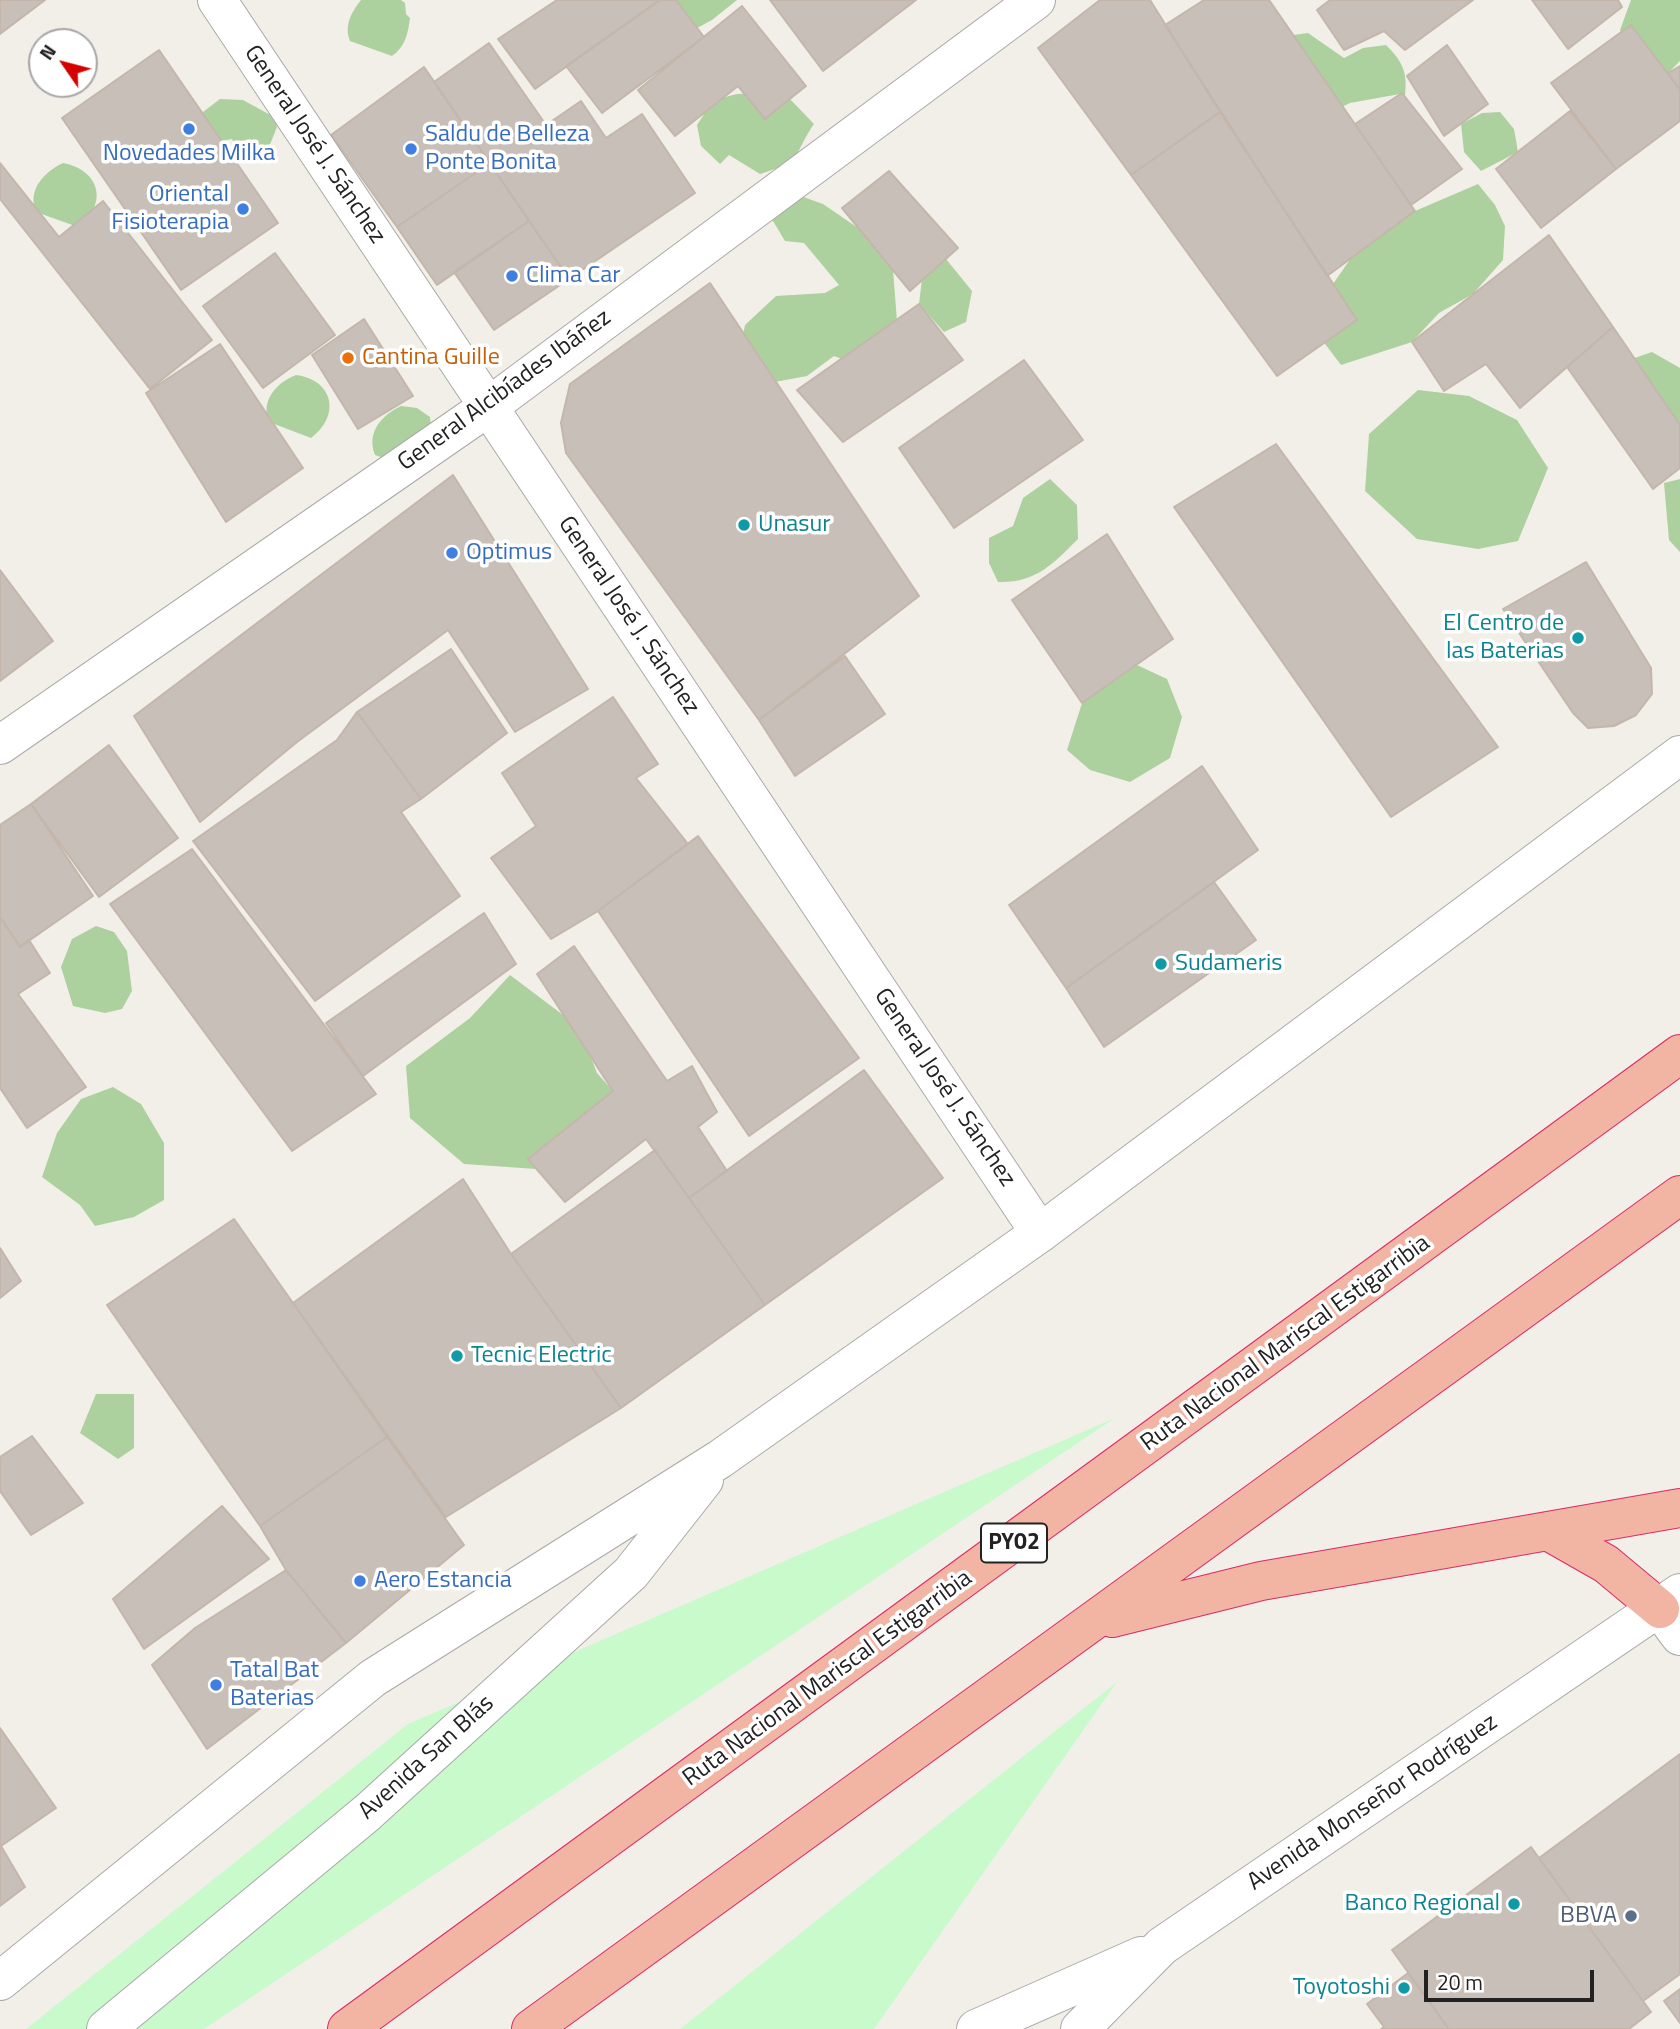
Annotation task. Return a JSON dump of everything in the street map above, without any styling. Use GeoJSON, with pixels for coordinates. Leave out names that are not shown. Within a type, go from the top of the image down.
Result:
{"type":"FeatureCollection","features":[{"type":"Feature","properties":{"kind":"highway","name":"Ruta Nacional Mariscal Estigarribia"},"geometry":{"type":"LineString","coordinates":[[347,2029],[1680,1054]]}},
{"type":"Feature","properties":{"kind":"highway"},"geometry":{"type":"LineString","coordinates":[[531,2029],[1680,1195]]}},
{"type":"Feature","properties":{"kind":"highway"},"geometry":{"type":"LineString","coordinates":[[1093,1623],[1261,1581],[1680,1508]]}},
{"type":"Feature","properties":{"kind":"highway"},"geometry":{"type":"LineString","coordinates":[[1548,1531],[1606,1563],[1673,1613]]}},
{"type":"Feature","properties":{"kind":"street","name":"General José J. Sánchez"},"geometry":{"type":"LineString","coordinates":[[217,0],[1040,1233]]}},
{"type":"Feature","properties":{"kind":"street","name":"General Alcibíades Ibáñez"},"geometry":{"type":"LineString","coordinates":[[0,745],[488,407],[1036,0]]}},
{"type":"Feature","properties":{"kind":"street"},"geometry":{"type":"LineString","coordinates":[[0,1981],[373,1678],[720,1459],[1040,1233],[1680,755]]}},
{"type":"Feature","properties":{"kind":"street","name":"Avenida San Blás"},"geometry":{"type":"LineString","coordinates":[[106,2029],[367,1813],[631,1573],[720,1459]]}},
{"type":"Feature","properties":{"kind":"street","name":"Avenida Monseñor Rodríguez"},"geometry":{"type":"LineString","coordinates":[[1080,2029],[1162,1946],[1673,1613]]}},
{"type":"Feature","properties":{"kind":"street"},"geometry":{"type":"LineString","coordinates":[[976,2029],[1162,1946]]}},
{"type":"Feature","properties":{"kind":"green space"},"geometry":{"type":"Polygon","coordinates":[[[361,0],[401,0],[405,3],[406,14],[410,18],[408,29],[403,44],[392,56],[350,41],[350,19],[361,0]]]}},
{"type":"Feature","properties":{"kind":"green space"},"geometry":{"type":"Polygon","coordinates":[[[616,0],[737,0],[712,20],[688,33],[616,0]]]}},
{"type":"Feature","properties":{"kind":"green space"},"geometry":{"type":"Polygon","coordinates":[[[1631,0],[1680,0],[1680,61],[1668,73],[1628,48],[1620,30],[1631,0]]]}},
{"type":"Feature","properties":{"kind":"green space"},"geometry":{"type":"Polygon","coordinates":[[[1308,33],[1344,58],[1363,48],[1386,45],[1403,67],[1405,95],[1382,106],[1400,94],[1350,103],[1325,115],[1280,37],[1308,33]]]}},
{"type":"Feature","properties":{"kind":"green space"},"geometry":{"type":"Polygon","coordinates":[[[773,92],[789,98],[814,124],[791,161],[760,174],[729,155],[720,164],[701,146],[697,125],[713,100],[737,94],[773,92]]]}},
{"type":"Feature","properties":{"kind":"green space"},"geometry":{"type":"Polygon","coordinates":[[[220,99],[243,100],[274,117],[277,127],[269,147],[258,158],[237,149],[232,139],[222,141],[193,128],[203,112],[220,99]]]}},
{"type":"Feature","properties":{"kind":"green space"},"geometry":{"type":"Polygon","coordinates":[[[1500,112],[1514,129],[1518,152],[1481,171],[1464,152],[1461,124],[1482,113],[1500,112]]]}},
{"type":"Feature","properties":{"kind":"green space"},"geometry":{"type":"Polygon","coordinates":[[[63,163],[85,173],[96,189],[94,208],[78,227],[36,212],[34,204],[39,183],[50,171],[63,163]]]}},
{"type":"Feature","properties":{"kind":"green space"},"geometry":{"type":"Polygon","coordinates":[[[1478,184],[1495,205],[1505,226],[1503,260],[1473,294],[1439,313],[1412,342],[1341,365],[1322,340],[1324,297],[1351,258],[1415,211],[1478,184]]]}},
{"type":"Feature","properties":{"kind":"green space"},"geometry":{"type":"Polygon","coordinates":[[[798,195],[823,204],[861,230],[893,270],[898,334],[856,364],[834,356],[807,376],[764,384],[739,354],[745,325],[776,296],[825,293],[839,285],[804,243],[785,241],[770,216],[798,195]]]}},
{"type":"Feature","properties":{"kind":"green space"},"geometry":{"type":"Polygon","coordinates":[[[946,259],[972,291],[966,322],[944,332],[919,304],[922,279],[946,259]]]}},
{"type":"Feature","properties":{"kind":"green space"},"geometry":{"type":"Polygon","coordinates":[[[1652,352],[1680,368],[1680,441],[1626,361],[1652,352]]]}},
{"type":"Feature","properties":{"kind":"green space"},"geometry":{"type":"Polygon","coordinates":[[[296,375],[319,384],[329,400],[327,420],[311,438],[269,422],[267,414],[272,393],[282,382],[296,375]]]}},
{"type":"Feature","properties":{"kind":"green space"},"geometry":{"type":"Polygon","coordinates":[[[1418,390],[1469,396],[1517,420],[1548,468],[1518,541],[1478,549],[1417,539],[1365,491],[1369,434],[1418,390]]]}},
{"type":"Feature","properties":{"kind":"green space"},"geometry":{"type":"Polygon","coordinates":[[[401,406],[417,408],[430,417],[431,427],[417,470],[375,455],[373,447],[374,432],[382,419],[401,406]]]}},
{"type":"Feature","properties":{"kind":"green space"},"geometry":{"type":"Polygon","coordinates":[[[1050,479],[1077,505],[1078,539],[1043,570],[1023,579],[998,582],[989,563],[989,538],[1013,526],[1023,498],[1050,479]]]}},
{"type":"Feature","properties":{"kind":"green space"},"geometry":{"type":"Polygon","coordinates":[[[1680,479],[1680,552],[1669,540],[1664,483],[1680,479]]]}},
{"type":"Feature","properties":{"kind":"green space"},"geometry":{"type":"Polygon","coordinates":[[[1137,665],[1167,679],[1182,717],[1170,758],[1130,782],[1090,770],[1067,750],[1082,703],[1137,665]]]}},
{"type":"Feature","properties":{"kind":"green space"},"geometry":{"type":"Polygon","coordinates":[[[96,926],[114,932],[127,951],[132,991],[122,1009],[105,1013],[73,1006],[61,967],[72,939],[96,926]]]}},
{"type":"Feature","properties":{"kind":"green space"},"geometry":{"type":"Polygon","coordinates":[[[510,975],[579,1027],[597,1073],[613,1091],[551,1170],[464,1164],[410,1118],[406,1066],[470,1018],[510,975]]]}},
{"type":"Feature","properties":{"kind":"green space"},"geometry":{"type":"Polygon","coordinates":[[[113,1087],[141,1104],[164,1143],[164,1200],[134,1217],[95,1226],[80,1205],[42,1177],[57,1133],[81,1099],[113,1087]]]}},
{"type":"Feature","properties":{"kind":"green space"},"geometry":{"type":"Polygon","coordinates":[[[96,1394],[134,1394],[134,1448],[118,1459],[80,1433],[96,1394]]]}},
{"type":"Feature","properties":{"kind":"green space"},"geometry":{"type":"Polygon","coordinates":[[[1115,1418],[204,2029],[26,2029],[408,1724],[1115,1418]]]}},
{"type":"Feature","properties":{"kind":"green space"},"geometry":{"type":"Polygon","coordinates":[[[1117,1682],[874,2029],[680,2029],[1117,1682]]]}},
{"type":"Feature","properties":{"kind":"building"},"geometry":{"type":"Polygon","coordinates":[[[0,0],[45,0],[0,34],[0,0]]]}},
{"type":"Feature","properties":{"kind":"building"},"geometry":{"type":"Polygon","coordinates":[[[557,0],[660,0],[535,89],[498,39],[557,0]]]}},
{"type":"Feature","properties":{"kind":"building"},"geometry":{"type":"Polygon","coordinates":[[[660,0],[676,0],[704,37],[602,113],[566,66],[660,0]]]}},
{"type":"Feature","properties":{"kind":"building"},"geometry":{"type":"Polygon","coordinates":[[[770,0],[916,0],[823,71],[770,0]]]}},
{"type":"Feature","properties":{"kind":"building"},"geometry":{"type":"Polygon","coordinates":[[[1100,0],[1150,0],[1220,112],[1131,175],[1038,48],[1100,0]]]}},
{"type":"Feature","properties":{"kind":"building"},"geometry":{"type":"Polygon","coordinates":[[[1204,0],[1269,0],[1415,211],[1327,276],[1165,25],[1204,0]]]}},
{"type":"Feature","properties":{"kind":"building"},"geometry":{"type":"Polygon","coordinates":[[[1330,0],[1473,0],[1405,50],[1384,31],[1344,50],[1317,10],[1330,0]]]}},
{"type":"Feature","properties":{"kind":"building"},"geometry":{"type":"Polygon","coordinates":[[[1532,0],[1618,0],[1622,7],[1568,49],[1532,0]]]}},
{"type":"Feature","properties":{"kind":"building"},"geometry":{"type":"Polygon","coordinates":[[[742,6],[806,86],[765,119],[738,86],[675,136],[638,90],[742,6]]]}},
{"type":"Feature","properties":{"kind":"building"},"geometry":{"type":"Polygon","coordinates":[[[1631,25],[1680,90],[1680,121],[1616,169],[1551,83],[1631,25]]]}},
{"type":"Feature","properties":{"kind":"building"},"geometry":{"type":"Polygon","coordinates":[[[489,43],[546,125],[581,101],[606,138],[642,114],[695,193],[569,279],[434,82],[489,43]]]}},
{"type":"Feature","properties":{"kind":"building"},"geometry":{"type":"Polygon","coordinates":[[[1447,45],[1488,104],[1444,136],[1407,76],[1447,45]]]}},
{"type":"Feature","properties":{"kind":"building"},"geometry":{"type":"Polygon","coordinates":[[[159,50],[278,223],[181,290],[62,118],[91,98],[98,98],[98,93],[159,50]]]}},
{"type":"Feature","properties":{"kind":"building"},"geometry":{"type":"Polygon","coordinates":[[[1680,66],[1680,90],[1668,73],[1680,66]]]}},
{"type":"Feature","properties":{"kind":"building","name":"Saldu de Belleza Ponte Bonita"},"geometry":{"type":"Polygon","coordinates":[[[424,67],[490,163],[397,227],[331,135],[424,67]]]}},
{"type":"Feature","properties":{"kind":"building"},"geometry":{"type":"Polygon","coordinates":[[[1402,93],[1462,169],[1411,205],[1355,124],[1402,93]]]}},
{"type":"Feature","properties":{"kind":"building"},"geometry":{"type":"Polygon","coordinates":[[[1570,111],[1616,169],[1541,228],[1496,169],[1570,111]]]}},
{"type":"Feature","properties":{"kind":"building"},"geometry":{"type":"Polygon","coordinates":[[[1220,112],[1357,320],[1277,376],[1131,175],[1220,112]]]}},
{"type":"Feature","properties":{"kind":"building"},"geometry":{"type":"Polygon","coordinates":[[[0,163],[59,237],[103,201],[212,340],[150,389],[0,199],[0,163]]]}},
{"type":"Feature","properties":{"kind":"building"},"geometry":{"type":"Polygon","coordinates":[[[490,163],[529,221],[437,285],[397,227],[490,163]]]}},
{"type":"Feature","properties":{"kind":"building"},"geometry":{"type":"Polygon","coordinates":[[[889,171],[958,248],[910,291],[842,208],[889,171]]]}},
{"type":"Feature","properties":{"kind":"building","name":"Clima Car"},"geometry":{"type":"Polygon","coordinates":[[[529,221],[569,279],[494,330],[454,272],[529,221]]]}},
{"type":"Feature","properties":{"kind":"building"},"geometry":{"type":"Polygon","coordinates":[[[1549,235],[1613,327],[1520,408],[1486,364],[1444,391],[1412,342],[1549,235]]]}},
{"type":"Feature","properties":{"kind":"building"},"geometry":{"type":"Polygon","coordinates":[[[275,253],[335,335],[263,388],[203,306],[275,253]]]}},
{"type":"Feature","properties":{"kind":"building","name":"Unasur"},"geometry":{"type":"Polygon","coordinates":[[[710,283],[919,596],[759,720],[566,453],[561,423],[570,384],[710,283]]]}},
{"type":"Feature","properties":{"kind":"building"},"geometry":{"type":"Polygon","coordinates":[[[919,304],[963,360],[843,442],[797,390],[919,304]]]}},
{"type":"Feature","properties":{"kind":"building"},"geometry":{"type":"Polygon","coordinates":[[[364,319],[413,396],[358,429],[312,355],[364,319]]]}},
{"type":"Feature","properties":{"kind":"building"},"geometry":{"type":"Polygon","coordinates":[[[1613,327],[1680,425],[1680,468],[1653,489],[1567,367],[1613,327]]]}},
{"type":"Feature","properties":{"kind":"building"},"geometry":{"type":"Polygon","coordinates":[[[220,344],[303,468],[226,522],[146,393],[220,344]]]}},
{"type":"Feature","properties":{"kind":"building"},"geometry":{"type":"Polygon","coordinates":[[[1024,360],[1083,440],[954,528],[899,448],[1024,360]]]}},
{"type":"Feature","properties":{"kind":"building"},"geometry":{"type":"Polygon","coordinates":[[[1276,444],[1498,747],[1391,817],[1174,507],[1276,444]]]}},
{"type":"Feature","properties":{"kind":"building"},"geometry":{"type":"Polygon","coordinates":[[[453,475],[588,689],[515,732],[448,630],[297,742],[200,822],[134,716],[453,475]]]}},
{"type":"Feature","properties":{"kind":"building"},"geometry":{"type":"Polygon","coordinates":[[[1107,534],[1173,639],[1082,703],[1012,600],[1107,534]]]}},
{"type":"Feature","properties":{"kind":"building","name":"El Centro de las Baterias"},"geometry":{"type":"Polygon","coordinates":[[[1586,562],[1651,668],[1652,694],[1636,715],[1614,726],[1588,728],[1573,713],[1503,609],[1586,562]]]}},
{"type":"Feature","properties":{"kind":"building"},"geometry":{"type":"Polygon","coordinates":[[[0,570],[53,641],[0,681],[0,570]]]}},
{"type":"Feature","properties":{"kind":"building"},"geometry":{"type":"Polygon","coordinates":[[[451,649],[507,733],[421,799],[357,712],[451,649]]]}},
{"type":"Feature","properties":{"kind":"building"},"geometry":{"type":"Polygon","coordinates":[[[845,656],[885,714],[795,776],[759,720],[845,656]]]}},
{"type":"Feature","properties":{"kind":"building"},"geometry":{"type":"Polygon","coordinates":[[[613,697],[658,764],[636,778],[688,844],[598,911],[551,939],[491,858],[536,826],[502,773],[613,697]]]}},
{"type":"Feature","properties":{"kind":"building"},"geometry":{"type":"Polygon","coordinates":[[[357,712],[421,799],[401,812],[460,896],[315,1001],[193,841],[337,740],[357,712]]]}},
{"type":"Feature","properties":{"kind":"building"},"geometry":{"type":"Polygon","coordinates":[[[109,745],[178,838],[99,897],[31,804],[109,745]]]}},
{"type":"Feature","properties":{"kind":"building"},"geometry":{"type":"Polygon","coordinates":[[[1202,766],[1258,850],[1066,988],[1009,905],[1202,766]]]}},
{"type":"Feature","properties":{"kind":"building"},"geometry":{"type":"Polygon","coordinates":[[[31,804],[93,896],[20,947],[0,917],[0,825],[31,804]]]}},
{"type":"Feature","properties":{"kind":"building"},"geometry":{"type":"Polygon","coordinates":[[[698,836],[859,1058],[749,1136],[598,911],[698,836]]]}},
{"type":"Feature","properties":{"kind":"building"},"geometry":{"type":"Polygon","coordinates":[[[192,849],[376,1094],[292,1151],[110,904],[192,849]]]}},
{"type":"Feature","properties":{"kind":"building","name":"Sudameris"},"geometry":{"type":"Polygon","coordinates":[[[1214,882],[1256,940],[1104,1047],[1066,988],[1214,882]]]}},
{"type":"Feature","properties":{"kind":"building"},"geometry":{"type":"Polygon","coordinates":[[[484,913],[516,964],[363,1076],[326,1023],[484,913]]]}},
{"type":"Feature","properties":{"kind":"building"},"geometry":{"type":"Polygon","coordinates":[[[0,917],[20,947],[29,940],[50,973],[18,994],[86,1087],[27,1128],[0,1088],[0,917]]]}},
{"type":"Feature","properties":{"kind":"building"},"geometry":{"type":"Polygon","coordinates":[[[574,946],[667,1081],[692,1066],[717,1112],[698,1127],[727,1171],[689,1198],[646,1139],[565,1202],[528,1159],[613,1091],[537,974],[574,946]]]}},
{"type":"Feature","properties":{"kind":"building"},"geometry":{"type":"Polygon","coordinates":[[[864,1070],[943,1178],[765,1305],[689,1198],[864,1070]]]}},
{"type":"Feature","properties":{"kind":"building"},"geometry":{"type":"Polygon","coordinates":[[[655,1150],[765,1305],[621,1408],[511,1254],[655,1150]]]}},
{"type":"Feature","properties":{"kind":"building","name":"Tecnic Electric"},"geometry":{"type":"Polygon","coordinates":[[[463,1179],[511,1254],[621,1408],[446,1517],[293,1303],[463,1179]]]}},
{"type":"Feature","properties":{"kind":"building"},"geometry":{"type":"Polygon","coordinates":[[[234,1219],[387,1437],[260,1526],[107,1305],[234,1219]]]}},
{"type":"Feature","properties":{"kind":"building"},"geometry":{"type":"Polygon","coordinates":[[[0,1248],[21,1281],[0,1298],[0,1248]]]}},
{"type":"Feature","properties":{"kind":"building"},"geometry":{"type":"Polygon","coordinates":[[[32,1436],[83,1503],[31,1535],[0,1491],[0,1457],[32,1436]]]}},
{"type":"Feature","properties":{"kind":"building"},"geometry":{"type":"Polygon","coordinates":[[[387,1437],[464,1545],[346,1643],[286,1570],[260,1526],[387,1437]]]}},
{"type":"Feature","properties":{"kind":"building"},"geometry":{"type":"Polygon","coordinates":[[[222,1506],[269,1559],[144,1649],[113,1599],[222,1506]]]}},
{"type":"Feature","properties":{"kind":"building"},"geometry":{"type":"Polygon","coordinates":[[[286,1570],[346,1643],[207,1749],[152,1665],[195,1628],[286,1570]]]}},
{"type":"Feature","properties":{"kind":"building"},"geometry":{"type":"Polygon","coordinates":[[[0,1728],[56,1808],[1,1846],[25,1887],[0,1906],[0,1728]]]}},
{"type":"Feature","properties":{"kind":"building","name":"BBVA"},"geometry":{"type":"Polygon","coordinates":[[[1680,1754],[1680,1974],[1643,2001],[1539,1858],[1680,1754]]]}},
{"type":"Feature","properties":{"kind":"building","name":"Banco Regional"},"geometry":{"type":"Polygon","coordinates":[[[1531,1847],[1651,2012],[1629,2029],[1449,2029],[1392,1950],[1531,1847]]]}},
{"type":"Feature","properties":{"kind":"building","name":"Toyotoshi"},"geometry":{"type":"Polygon","coordinates":[[[1408,1973],[1449,2029],[1381,2029],[1384,2027],[1367,2004],[1408,1973]]]}},
{"type":"Feature","properties":{"kind":"building"},"geometry":{"type":"Polygon","coordinates":[[[1680,1989],[1680,2023],[1664,2001],[1680,1989]]]}},
{"type":"Feature","properties":{"kind":"place","name":"Novedades Milka"},"geometry":{"type":"Point","coordinates":[189,129]}},
{"type":"Feature","properties":{"kind":"place","name":"Saldu de Belleza Ponte Bonita"},"geometry":{"type":"Point","coordinates":[411,149]}},
{"type":"Feature","properties":{"kind":"place","name":"Oriental Fisioterapia"},"geometry":{"type":"Point","coordinates":[243,209]}},
{"type":"Feature","properties":{"kind":"place","name":"Clima Car"},"geometry":{"type":"Point","coordinates":[512,276]}},
{"type":"Feature","properties":{"kind":"place","name":"Cantina Guille"},"geometry":{"type":"Point","coordinates":[348,358]}},
{"type":"Feature","properties":{"kind":"place","name":"Unasur"},"geometry":{"type":"Point","coordinates":[744,525]}},
{"type":"Feature","properties":{"kind":"place","name":"Optimus"},"geometry":{"type":"Point","coordinates":[452,553]}},
{"type":"Feature","properties":{"kind":"place","name":"El Centro de las Baterias"},"geometry":{"type":"Point","coordinates":[1578,638]}},
{"type":"Feature","properties":{"kind":"place","name":"Sudameris"},"geometry":{"type":"Point","coordinates":[1161,964]}},
{"type":"Feature","properties":{"kind":"place","name":"Tecnic Electric"},"geometry":{"type":"Point","coordinates":[457,1356]}},
{"type":"Feature","properties":{"kind":"place","name":"Aero Estancia"},"geometry":{"type":"Point","coordinates":[360,1581]}},
{"type":"Feature","properties":{"kind":"place","name":"Tatal Bat Baterias"},"geometry":{"type":"Point","coordinates":[216,1685]}},
{"type":"Feature","properties":{"kind":"place","name":"Banco Regional"},"geometry":{"type":"Point","coordinates":[1514,1904]}},
{"type":"Feature","properties":{"kind":"place","name":"BBVA"},"geometry":{"type":"Point","coordinates":[1631,1916]}},
{"type":"Feature","properties":{"kind":"place","name":"Toyotoshi"},"geometry":{"type":"Point","coordinates":[1404,1988]}}]}
